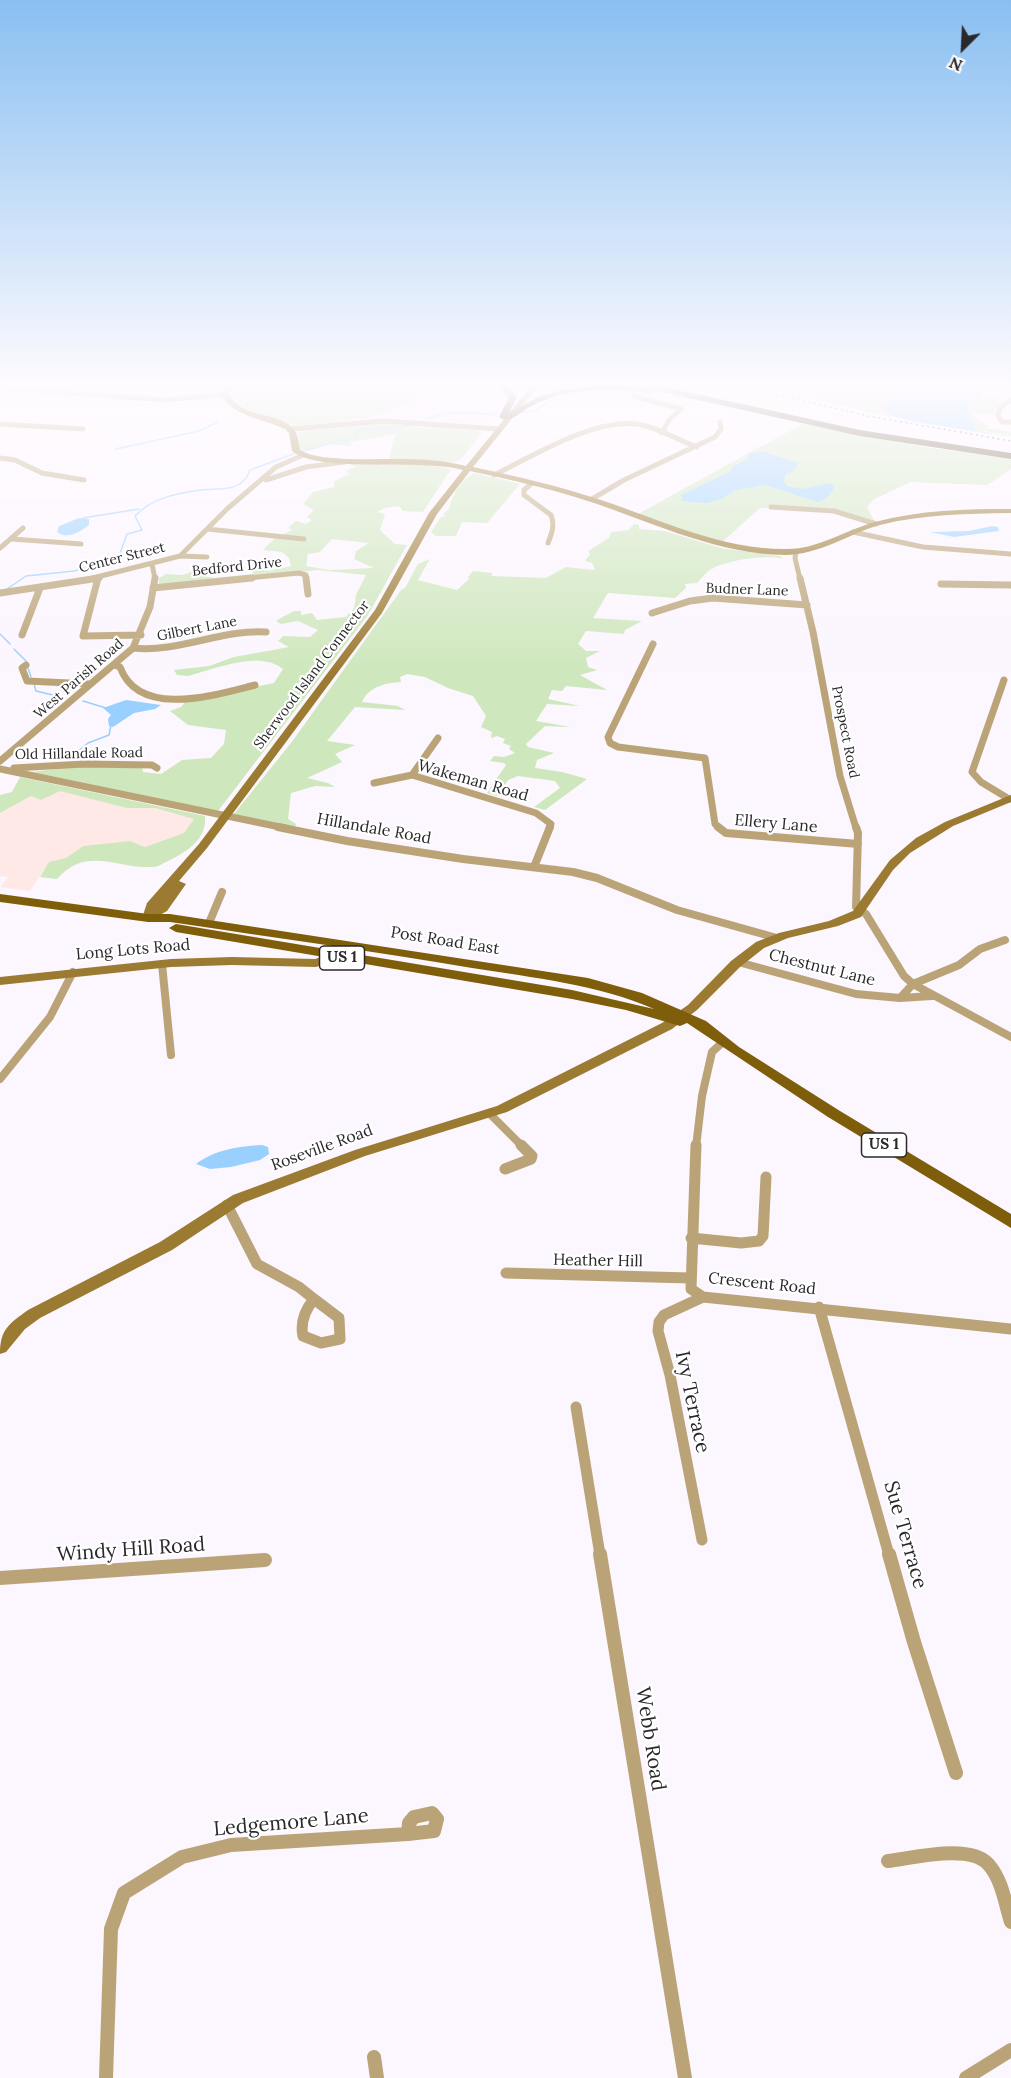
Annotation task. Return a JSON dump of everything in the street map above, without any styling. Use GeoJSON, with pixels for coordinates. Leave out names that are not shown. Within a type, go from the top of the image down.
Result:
{"type":"FeatureCollection","features":[{"type":"Feature","properties":{"kind":"main road","name":"Sherwood Island Connector"},"geometry":{"type":"LineString","coordinates":[[148,918],[151,906],[203,846],[378,611],[433,513],[454,481]]}},
{"type":"Feature","properties":{"kind":"main road"},"geometry":{"type":"LineString","coordinates":[[519,481],[592,499],[702,540],[734,547],[796,555],[876,524],[948,513],[1011,511]]}},
{"type":"Feature","properties":{"kind":"main road"},"geometry":{"type":"LineString","coordinates":[[771,940],[846,919],[868,903],[882,876],[914,842],[1010,799]]}},
{"type":"Feature","properties":{"kind":"main road","name":"Sherwood Island Connector"},"geometry":{"type":"LineString","coordinates":[[148,918],[167,903],[196,861],[203,846]]}},
{"type":"Feature","properties":{"kind":"main road","name":"Post Road East"},"geometry":{"type":"LineString","coordinates":[[0,898],[148,918],[170,918],[339,942],[607,986],[638,996],[723,1042],[834,1114],[1011,1222]]}},
{"type":"Feature","properties":{"kind":"main road"},"geometry":{"type":"LineString","coordinates":[[167,903],[167,908],[171,912],[205,923]]}},
{"type":"Feature","properties":{"kind":"main road","name":"Post Road East"},"geometry":{"type":"LineString","coordinates":[[148,918],[164,926],[308,953],[522,986],[681,1018]]}},
{"type":"Feature","properties":{"kind":"main road","name":"Roseville Road"},"geometry":{"type":"LineString","coordinates":[[0,1348],[15,1329],[34,1314],[157,1251],[228,1205],[336,1161],[514,1104],[556,1080],[681,1018],[738,963],[771,940]]}},
{"type":"Feature","properties":{"kind":"main road","name":"Long Lots Road"},"geometry":{"type":"LineString","coordinates":[[270,962],[297,960],[318,944],[339,942]]}},
{"type":"Feature","properties":{"kind":"main road","name":"Long Lots Road"},"geometry":{"type":"LineString","coordinates":[[0,981],[162,964],[316,963],[333,957]]}},
{"type":"Feature","properties":{"kind":"main road"},"geometry":{"type":"LineString","coordinates":[[594,1000],[607,986]]}},
{"type":"Feature","properties":{"kind":"street","name":"Center Street"},"geometry":{"type":"LineString","coordinates":[[2,593],[98,579],[180,556],[227,509],[261,481]]}},
{"type":"Feature","properties":{"kind":"street","name":"Center Street"},"geometry":{"type":"LineString","coordinates":[[258,484],[265,481]]}},
{"type":"Feature","properties":{"kind":"street"},"geometry":{"type":"LineString","coordinates":[[592,499],[622,481]]}},
{"type":"Feature","properties":{"kind":"street"},"geometry":{"type":"LineString","coordinates":[[531,484],[524,490],[524,495],[551,515],[553,520],[554,529],[548,543]]}},
{"type":"Feature","properties":{"kind":"street"},"geometry":{"type":"LineString","coordinates":[[771,507],[839,512],[876,524]]}},
{"type":"Feature","properties":{"kind":"street"},"geometry":{"type":"LineString","coordinates":[[0,548],[23,528]]}},
{"type":"Feature","properties":{"kind":"street"},"geometry":{"type":"LineString","coordinates":[[207,529],[304,539]]}},
{"type":"Feature","properties":{"kind":"street"},"geometry":{"type":"LineString","coordinates":[[853,532],[923,547],[1011,554]]}},
{"type":"Feature","properties":{"kind":"street"},"geometry":{"type":"LineString","coordinates":[[12,539],[81,544]]}},
{"type":"Feature","properties":{"kind":"street","name":"Prospect Road"},"geometry":{"type":"LineString","coordinates":[[796,555],[835,753],[855,821],[858,844],[856,907],[860,910]]}},
{"type":"Feature","properties":{"kind":"street"},"geometry":{"type":"LineString","coordinates":[[180,556],[207,557]]}},
{"type":"Feature","properties":{"kind":"street","name":"West Parish Road"},"geometry":{"type":"LineString","coordinates":[[0,761],[133,648],[141,635],[149,611],[155,570],[152,564]]}},
{"type":"Feature","properties":{"kind":"street","name":"Bedford Drive"},"geometry":{"type":"LineString","coordinates":[[153,588],[299,573],[306,574],[308,594]]}},
{"type":"Feature","properties":{"kind":"street"},"geometry":{"type":"LineString","coordinates":[[98,579],[83,636],[141,635]]}},
{"type":"Feature","properties":{"kind":"street"},"geometry":{"type":"LineString","coordinates":[[941,584],[1011,585]]}},
{"type":"Feature","properties":{"kind":"street"},"geometry":{"type":"LineString","coordinates":[[22,635],[40,588]]}},
{"type":"Feature","properties":{"kind":"street","name":"Budner Lane"},"geometry":{"type":"LineString","coordinates":[[652,613],[690,601],[713,598],[807,605]]}},
{"type":"Feature","properties":{"kind":"street","name":"Gilbert Lane"},"geometry":{"type":"LineString","coordinates":[[133,648],[153,650],[248,631],[266,632]]}},
{"type":"Feature","properties":{"kind":"street","name":"Ellery Lane"},"geometry":{"type":"LineString","coordinates":[[653,644],[608,737],[610,743],[618,747],[705,758],[716,824],[726,833],[858,844]]}},
{"type":"Feature","properties":{"kind":"street"},"geometry":{"type":"LineString","coordinates":[[26,665],[22,668],[27,681],[90,684]]}},
{"type":"Feature","properties":{"kind":"street"},"geometry":{"type":"LineString","coordinates":[[114,665],[120,667],[128,684],[151,696],[197,698],[255,685]]}},
{"type":"Feature","properties":{"kind":"street"},"geometry":{"type":"LineString","coordinates":[[1004,680],[972,771],[981,782],[1010,799]]}},
{"type":"Feature","properties":{"kind":"street"},"geometry":{"type":"LineString","coordinates":[[412,775],[438,738]]}},
{"type":"Feature","properties":{"kind":"street","name":"Old Hillandale Road"},"geometry":{"type":"LineString","coordinates":[[0,769],[84,764],[152,765],[157,768]]}},
{"type":"Feature","properties":{"kind":"street","name":"Hillandale Road"},"geometry":{"type":"LineString","coordinates":[[0,769],[347,841],[590,876],[677,910],[740,926],[771,940]]}},
{"type":"Feature","properties":{"kind":"street","name":"Wakeman Road"},"geometry":{"type":"LineString","coordinates":[[374,783],[412,775],[505,802],[544,818],[550,824],[534,867]]}},
{"type":"Feature","properties":{"kind":"street"},"geometry":{"type":"LineString","coordinates":[[205,923],[222,892]]}},
{"type":"Feature","properties":{"kind":"street"},"geometry":{"type":"LineString","coordinates":[[860,910],[866,914],[904,976],[913,984],[1011,1037]]}},
{"type":"Feature","properties":{"kind":"street"},"geometry":{"type":"LineString","coordinates":[[900,998],[913,984],[959,965],[980,949],[1005,940]]}},
{"type":"Feature","properties":{"kind":"street","name":"Chestnut Lane"},"geometry":{"type":"LineString","coordinates":[[738,963],[856,994],[900,998],[932,996]]}},
{"type":"Feature","properties":{"kind":"street"},"geometry":{"type":"LineString","coordinates":[[162,964],[171,1055]]}},
{"type":"Feature","properties":{"kind":"street"},"geometry":{"type":"LineString","coordinates":[[0,1079],[50,1017],[73,972]]}},
{"type":"Feature","properties":{"kind":"street","name":"Crescent Road"},"geometry":{"type":"LineString","coordinates":[[723,1042],[713,1049],[702,1096],[694,1162],[691,1288],[703,1297],[819,1307],[1011,1329]]}},
{"type":"Feature","properties":{"kind":"street"},"geometry":{"type":"LineString","coordinates":[[489,1113],[532,1156],[531,1160],[505,1169]]}},
{"type":"Feature","properties":{"kind":"street"},"geometry":{"type":"LineString","coordinates":[[691,1238],[741,1243],[759,1240],[763,1236],[766,1177]]}},
{"type":"Feature","properties":{"kind":"street"},"geometry":{"type":"LineString","coordinates":[[228,1205],[257,1264],[297,1286],[339,1316],[342,1330],[340,1339],[335,1342],[320,1344],[303,1336],[302,1320],[314,1299]]}},
{"type":"Feature","properties":{"kind":"street","name":"Heather Hill"},"geometry":{"type":"LineString","coordinates":[[506,1273],[690,1278]]}},
{"type":"Feature","properties":{"kind":"street","name":"Ivy Terrace"},"geometry":{"type":"LineString","coordinates":[[702,1539],[670,1375],[658,1332],[659,1322],[664,1316],[703,1297]]}},
{"type":"Feature","properties":{"kind":"street","name":"Sue Terrace"},"geometry":{"type":"LineString","coordinates":[[819,1307],[914,1642],[956,1773]]}},
{"type":"Feature","properties":{"kind":"street","name":"Webb Road"},"geometry":{"type":"LineString","coordinates":[[576,1407],[685,2078]]}},
{"type":"Feature","properties":{"kind":"street","name":"Windy Hill Road"},"geometry":{"type":"LineString","coordinates":[[0,1578],[265,1560]]}},
{"type":"Feature","properties":{"kind":"street","name":"Ledgemore Lane"},"geometry":{"type":"LineString","coordinates":[[106,2078],[111,1929],[124,1893],[182,1857],[231,1845],[408,1834]]}},
{"type":"Feature","properties":{"kind":"street"},"geometry":{"type":"LineString","coordinates":[[888,1861],[967,1853],[981,1857],[992,1869],[1011,1922]]}},
{"type":"Feature","properties":{"kind":"street"},"geometry":{"type":"LineString","coordinates":[[966,2078],[1011,2050]]}},
{"type":"Feature","properties":{"kind":"street"},"geometry":{"type":"LineString","coordinates":[[374,2057],[377,2078]]}},
{"type":"Feature","properties":{"kind":"shaded area"},"geometry":{"type":"Polygon","coordinates":[[[60,790],[127,808],[155,808],[195,819],[184,833],[145,847],[130,841],[83,846],[66,858],[49,862],[30,891],[0,887],[8,877],[0,876],[0,813],[31,796],[41,800],[60,790]]]}},
{"type":"Feature","properties":{"kind":"green space"},"geometry":{"type":"Polygon","coordinates":[[[334,481],[443,481],[423,512],[403,511],[399,506],[377,512],[385,514],[380,530],[395,544],[407,545],[368,615],[218,811],[32,772],[85,765],[142,767],[143,772],[161,774],[182,760],[211,758],[224,744],[226,730],[188,725],[170,711],[181,707],[186,701],[274,683],[283,669],[262,661],[250,661],[188,676],[177,675],[174,670],[209,666],[234,657],[289,647],[278,641],[283,636],[310,637],[318,630],[298,621],[281,624],[277,620],[294,611],[301,611],[301,615],[312,613],[317,620],[346,617],[354,608],[356,595],[366,575],[318,570],[159,586],[159,578],[166,574],[183,575],[199,569],[208,577],[215,578],[253,574],[250,565],[265,567],[268,571],[291,566],[289,558],[282,552],[263,550],[276,537],[293,530],[288,528],[296,521],[306,524],[312,520],[307,517],[314,510],[303,504],[313,492],[334,487],[334,481]],[[332,539],[320,552],[308,554],[306,566],[329,570],[374,568],[354,559],[356,551],[369,543],[332,539]]]}},
{"type":"Feature","properties":{"kind":"green space"},"geometry":{"type":"Polygon","coordinates":[[[464,481],[508,481],[520,484],[487,523],[462,522],[456,536],[436,536],[431,532],[441,517],[446,516],[443,514],[449,509],[464,481]]]}},
{"type":"Feature","properties":{"kind":"green space"},"geometry":{"type":"Polygon","coordinates":[[[698,481],[993,481],[987,485],[911,482],[874,499],[867,507],[876,524],[845,513],[760,508],[720,544],[636,515],[698,481]]]}},
{"type":"Feature","properties":{"kind":"green space"},"geometry":{"type":"Polygon","coordinates":[[[634,524],[639,525],[639,529],[665,531],[721,548],[780,556],[784,559],[757,558],[717,566],[708,571],[697,583],[685,584],[686,588],[675,598],[608,593],[593,618],[642,621],[625,630],[624,634],[586,631],[578,644],[586,651],[600,651],[586,658],[588,667],[597,670],[580,675],[607,690],[566,686],[562,691],[552,690],[548,699],[580,706],[547,704],[536,721],[570,727],[545,726],[526,744],[528,747],[554,753],[537,760],[535,768],[587,779],[545,810],[534,807],[560,788],[555,781],[518,776],[508,780],[497,796],[487,793],[506,765],[490,761],[494,756],[504,757],[515,753],[509,749],[511,746],[503,743],[505,739],[497,736],[491,738],[492,732],[481,727],[486,716],[473,696],[425,677],[407,674],[400,677],[401,682],[373,689],[362,702],[398,706],[405,710],[355,707],[327,741],[355,745],[335,754],[342,762],[307,778],[335,787],[315,786],[291,793],[288,819],[296,824],[295,827],[234,814],[291,743],[401,590],[405,588],[418,564],[430,559],[418,580],[457,590],[469,579],[473,571],[492,573],[492,576],[546,578],[566,567],[593,570],[595,569],[592,563],[585,561],[590,554],[588,551],[609,538],[611,532],[628,530],[634,524]]]}},
{"type":"Feature","properties":{"kind":"green space"},"geometry":{"type":"Polygon","coordinates":[[[20,777],[205,816],[205,824],[200,838],[190,848],[157,866],[140,867],[91,861],[79,863],[57,879],[40,877],[49,862],[66,858],[83,846],[130,841],[145,847],[184,833],[194,819],[155,808],[127,808],[60,791],[41,800],[31,796],[0,813],[0,795],[12,792],[20,777]]]}},
{"type":"Feature","properties":{"kind":"water"},"geometry":{"type":"Polygon","coordinates":[[[710,481],[784,481],[787,486],[802,489],[830,483],[835,486],[826,498],[818,502],[765,485],[736,490],[721,499],[707,503],[680,501],[683,499],[681,495],[710,481]]]}},
{"type":"Feature","properties":{"kind":"water"},"geometry":{"type":"Polygon","coordinates":[[[79,518],[89,519],[89,525],[69,535],[57,532],[59,526],[79,518]]]}},
{"type":"Feature","properties":{"kind":"water"},"geometry":{"type":"Polygon","coordinates":[[[992,526],[998,527],[999,531],[954,537],[930,532],[969,531],[992,526]]]}},
{"type":"Feature","properties":{"kind":"water"},"geometry":{"type":"Polygon","coordinates":[[[126,700],[161,705],[155,709],[134,713],[113,727],[109,726],[108,719],[111,715],[103,708],[126,700]]]}},
{"type":"Feature","properties":{"kind":"water"},"geometry":{"type":"Polygon","coordinates":[[[262,1145],[268,1147],[269,1154],[260,1160],[210,1169],[196,1164],[211,1155],[228,1150],[262,1145]]]}},
{"type":"Feature","properties":{"kind":"waterway"},"geometry":{"type":"LineString","coordinates":[[7,589],[26,576],[74,571],[110,562],[119,556],[127,534],[142,530],[135,516],[149,505],[165,497],[201,490],[230,488],[243,481]]}},
{"type":"Feature","properties":{"kind":"waterway"},"geometry":{"type":"LineString","coordinates":[[83,518],[139,509]]}},
{"type":"Feature","properties":{"kind":"waterway"},"geometry":{"type":"LineString","coordinates":[[0,634],[10,644]]}},
{"type":"Feature","properties":{"kind":"waterway"},"geometry":{"type":"LineString","coordinates":[[14,649],[26,661]]}},
{"type":"Feature","properties":{"kind":"waterway"},"geometry":{"type":"LineString","coordinates":[[28,668],[31,677]]}},
{"type":"Feature","properties":{"kind":"waterway"},"geometry":{"type":"LineString","coordinates":[[34,684],[36,691],[65,698]]}},
{"type":"Feature","properties":{"kind":"waterway"},"geometry":{"type":"LineString","coordinates":[[83,701],[106,708]]}},
{"type":"Feature","properties":{"kind":"waterway"},"geometry":{"type":"LineString","coordinates":[[77,759],[76,753],[88,743],[109,735],[111,725]]}}]}
